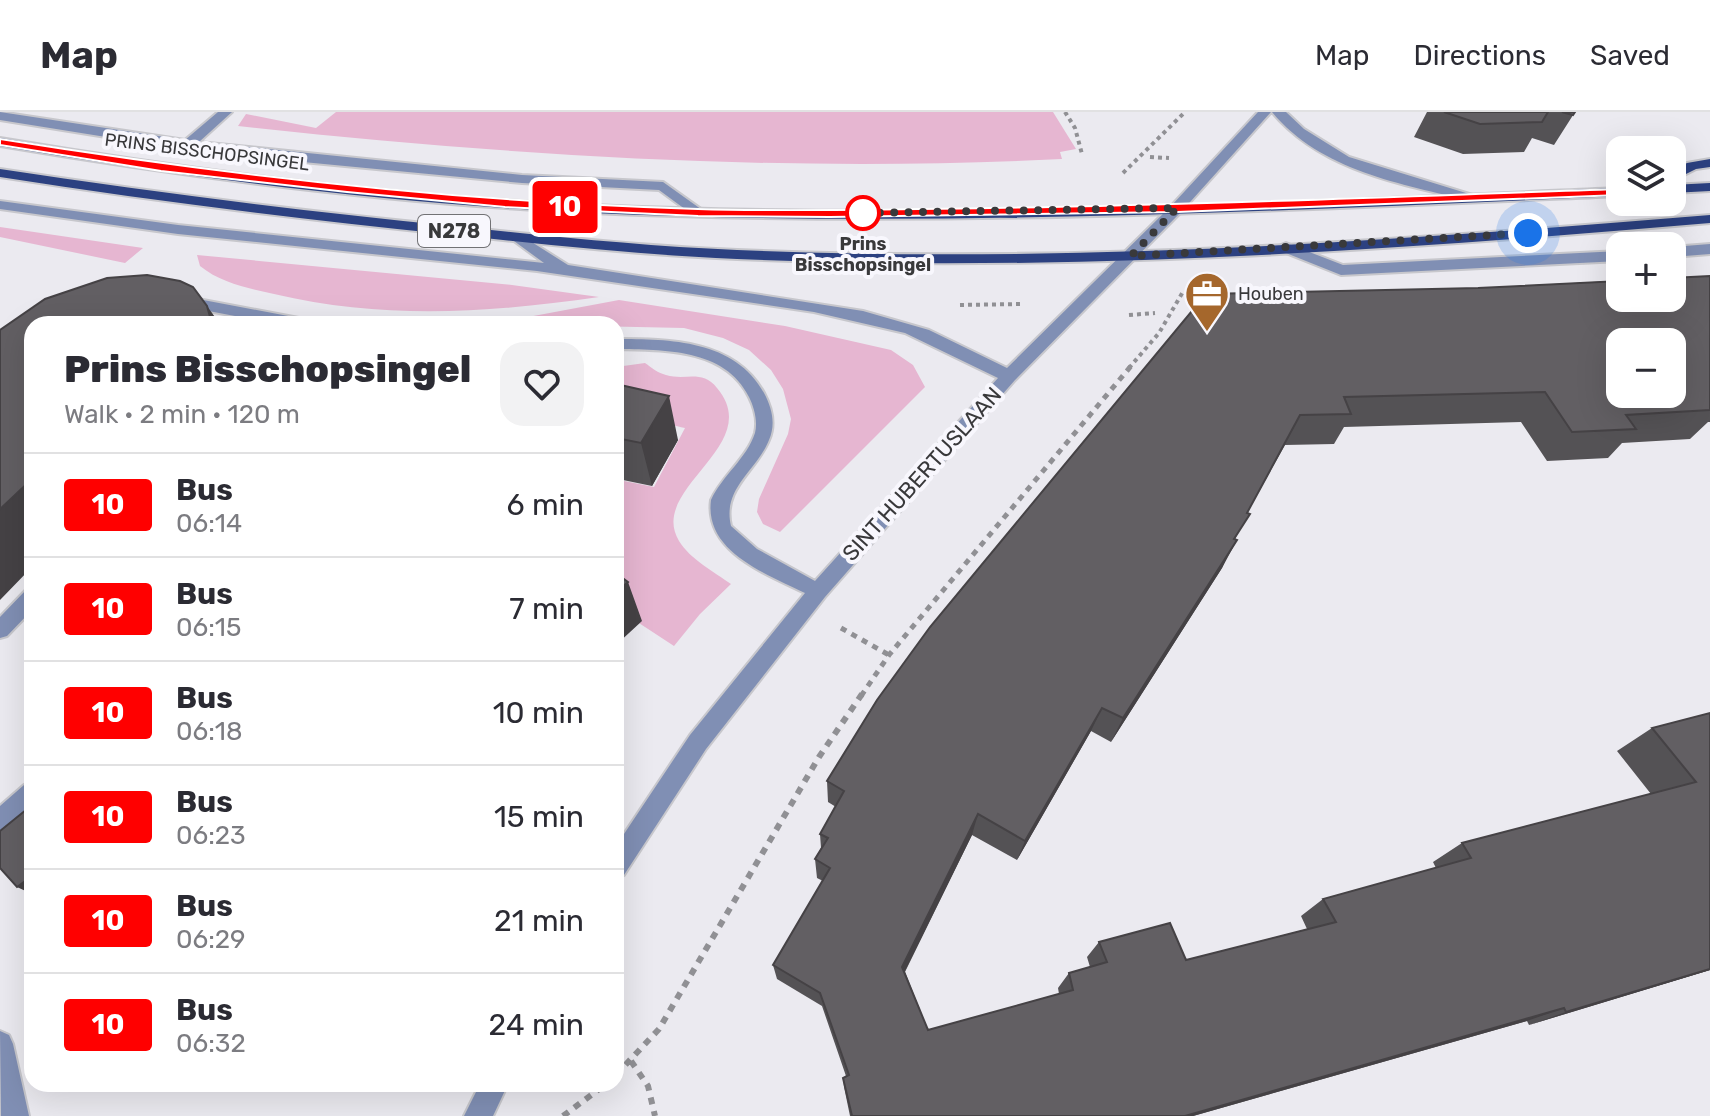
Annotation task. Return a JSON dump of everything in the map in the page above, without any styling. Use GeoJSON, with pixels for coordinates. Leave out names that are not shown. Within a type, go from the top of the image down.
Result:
{"type":"FeatureCollection","features":[{"type":"Feature","properties":{"kind":"main road","name":"PRINS BISSCHOPSINGEL"},"geometry":{"type":"LineString","coordinates":[[0,142],[161,168],[329,187],[505,203],[698,212],[830,214],[1177,208],[1606,192]]}},
{"type":"Feature","properties":{"kind":"main road"},"geometry":{"type":"LineString","coordinates":[[1686,169],[1710,163]]}},
{"type":"Feature","properties":{"kind":"main road","name":"N278"},"geometry":{"type":"LineString","coordinates":[[0,173],[245,207],[519,238],[665,250],[825,258],[968,260],[1131,256],[1710,219]]}},
{"type":"Feature","properties":{"kind":"main road"},"geometry":{"type":"LineString","coordinates":[[1686,188],[1710,187]]}},
{"type":"Feature","properties":{"kind":"street"},"geometry":{"type":"LineString","coordinates":[[187,145],[226,112]]}},
{"type":"Feature","properties":{"kind":"street","name":"SINT HUBERTUSLAAN"},"geometry":{"type":"LineString","coordinates":[[624,855],[698,742],[818,591],[1009,376],[1131,256],[1265,112]]}},
{"type":"Feature","properties":{"kind":"street"},"geometry":{"type":"LineString","coordinates":[[1278,112],[1312,143],[1346,162],[1472,197]]}},
{"type":"Feature","properties":{"kind":"street","name":"PRINS BISSCHOPSINGEL"},"geometry":{"type":"LineString","coordinates":[[0,116],[187,145],[401,168],[663,186],[698,212]]}},
{"type":"Feature","properties":{"kind":"street"},"geometry":{"type":"LineString","coordinates":[[0,205],[205,234],[562,268],[815,308],[893,324],[928,335],[1009,376]]}},
{"type":"Feature","properties":{"kind":"street"},"geometry":{"type":"LineString","coordinates":[[519,238],[562,268]]}},
{"type":"Feature","properties":{"kind":"street"},"geometry":{"type":"LineString","coordinates":[[1286,248],[1341,270],[1606,257]]}},
{"type":"Feature","properties":{"kind":"street"},"geometry":{"type":"LineString","coordinates":[[1686,251],[1710,249]]}},
{"type":"Feature","properties":{"kind":"street"},"geometry":{"type":"LineString","coordinates":[[170,298],[263,316]]}},
{"type":"Feature","properties":{"kind":"street"},"geometry":{"type":"LineString","coordinates":[[624,344],[685,347],[719,359],[746,379],[757,392],[763,409],[764,432],[723,493],[719,506],[722,529],[727,538],[763,562],[818,591]]}},
{"type":"Feature","properties":{"kind":"street"},"geometry":{"type":"LineString","coordinates":[[0,630],[24,605]]}},
{"type":"Feature","properties":{"kind":"street"},"geometry":{"type":"LineString","coordinates":[[0,821],[24,799]]}},
{"type":"Feature","properties":{"kind":"street"},"geometry":{"type":"LineString","coordinates":[[0,1044],[15,1116]]}},
{"type":"Feature","properties":{"kind":"street"},"geometry":{"type":"LineString","coordinates":[[478,1116],[491,1092]]}},
{"type":"Feature","properties":{"kind":"path"},"geometry":{"type":"LineString","coordinates":[[1065,112],[1075,128],[1082,154]]}},
{"type":"Feature","properties":{"kind":"path"},"geometry":{"type":"LineString","coordinates":[[1123,174],[1185,112]]}},
{"type":"Feature","properties":{"kind":"path"},"geometry":{"type":"LineString","coordinates":[[624,1068],[659,1029],[819,757],[889,655],[1159,333],[1186,287]]}},
{"type":"Feature","properties":{"kind":"path"},"geometry":{"type":"LineString","coordinates":[[835,624],[889,655]]}},
{"type":"Feature","properties":{"kind":"path"},"geometry":{"type":"LineString","coordinates":[[631,1061],[646,1079],[655,1116]]}},
{"type":"Feature","properties":{"kind":"path"},"geometry":{"type":"LineString","coordinates":[[563,1116],[595,1092]]}},
{"type":"Feature","properties":{"kind":"shaded area"},"geometry":{"type":"Polygon","coordinates":[[[336,112],[1053,112],[1076,149],[1060,152],[1062,159],[959,163],[753,163],[443,146],[238,126],[246,114],[316,128],[336,112]]]}},
{"type":"Feature","properties":{"kind":"shaded area"},"geometry":{"type":"Polygon","coordinates":[[[0,227],[143,248],[125,263],[0,237],[0,227]]]}},
{"type":"Feature","properties":{"kind":"shaded area"},"geometry":{"type":"Polygon","coordinates":[[[197,255],[512,285],[599,297],[477,310],[356,308],[235,284],[200,266],[197,255]]]}},
{"type":"Feature","properties":{"kind":"shaded area"},"geometry":{"type":"Polygon","coordinates":[[[619,300],[785,326],[891,350],[913,365],[925,387],[780,532],[763,524],[757,512],[759,499],[788,434],[791,419],[783,389],[771,370],[749,350],[723,338],[684,328],[624,327],[624,316],[534,316],[619,300]]]}},
{"type":"Feature","properties":{"kind":"shaded area"},"geometry":{"type":"Polygon","coordinates":[[[645,363],[673,377],[706,379],[717,388],[728,409],[727,429],[718,448],[678,503],[673,522],[679,541],[689,554],[731,584],[700,614],[674,646],[624,613],[624,481],[654,487],[685,428],[646,418],[627,405],[624,400],[624,366],[645,363]]]}},
{"type":"Feature","properties":{"kind":"building"},"geometry":{"type":"Polygon","coordinates":[[[1444,112],[1548,112],[1542,122],[1480,124],[1444,112]]]}},
{"type":"Feature","properties":{"kind":"building"},"geometry":{"type":"Polygon","coordinates":[[[147,275],[180,281],[193,287],[207,306],[210,316],[24,316],[24,486],[0,509],[0,330],[45,299],[107,278],[147,275]]]}},
{"type":"Feature","properties":{"kind":"building"},"geometry":{"type":"Polygon","coordinates":[[[1710,276],[1710,410],[1626,415],[1636,429],[1572,432],[1545,392],[1344,397],[1351,414],[1300,415],[1247,513],[1250,514],[1234,539],[1237,540],[1123,718],[1102,708],[1025,841],[978,814],[902,967],[928,1030],[1073,990],[1069,973],[1107,962],[1099,942],[1170,923],[1186,960],[1336,922],[1323,899],[1471,858],[1462,843],[1696,782],[1652,728],[1710,713],[1710,969],[1566,1012],[1564,1008],[1185,1116],[852,1116],[843,1078],[849,1075],[820,993],[773,965],[830,868],[815,859],[828,838],[820,834],[844,791],[827,781],[877,700],[930,627],[1206,294],[1606,282],[1606,312],[1686,312],[1686,277],[1710,276]]]}},
{"type":"Feature","properties":{"kind":"building"},"geometry":{"type":"Polygon","coordinates":[[[624,386],[669,396],[641,443],[624,440],[624,386]]]}},
{"type":"Feature","properties":{"kind":"building"},"geometry":{"type":"Polygon","coordinates":[[[24,812],[24,882],[17,887],[0,868],[0,831],[24,812]]]}},
{"type":"Feature","properties":{"kind":"bus line","name":"10"},"geometry":{"type":"LineString","coordinates":[[0,142],[161,168],[347,189],[505,203],[698,212],[1029,212],[1606,193]]}},
{"type":"Feature","properties":{"kind":"place","name":"Prins Bisschopsingel"},"geometry":{"type":"Point","coordinates":[863,213]}},
{"type":"Feature","properties":{"kind":"place","name":"Houben"},"geometry":{"type":"Point","coordinates":[1207,333]}},
{"type":"Feature","properties":{"kind":"route"},"geometry":{"type":"LineString","coordinates":[[863,213],[857,213],[1177,208],[1131,256],[1528,233]]}}]}
